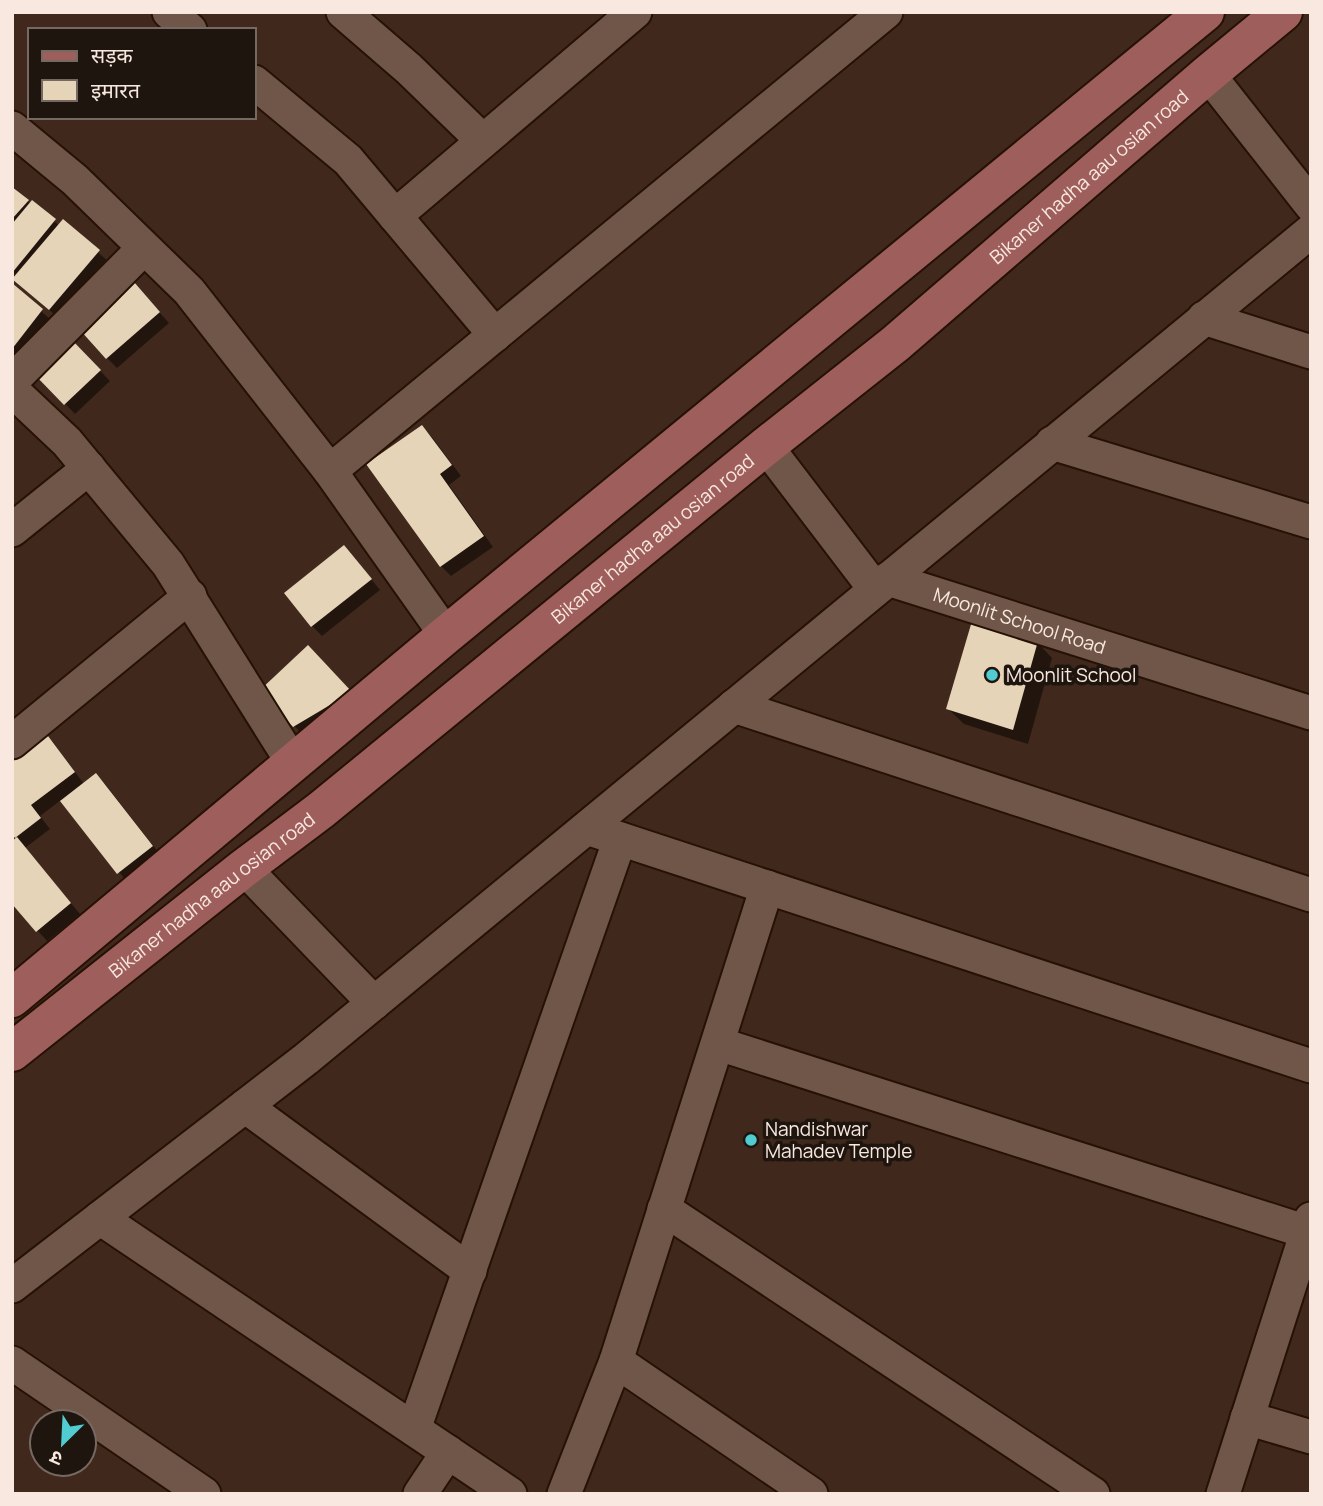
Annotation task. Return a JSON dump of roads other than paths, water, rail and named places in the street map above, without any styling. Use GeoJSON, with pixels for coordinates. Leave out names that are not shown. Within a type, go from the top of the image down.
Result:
{"type":"FeatureCollection","features":[{"type":"Feature","properties":{"kind":"main road"},"geometry":{"type":"LineString","coordinates":[[12,998],[446,635],[1205,12]]}},
{"type":"Feature","properties":{"kind":"main road","name":"Bikaner hadha aau osian road"},"geometry":{"type":"LineString","coordinates":[[12,1052],[321,810],[766,446],[895,344],[1283,12]]}},
{"type":"Feature","properties":{"kind":"street"},"geometry":{"type":"LineString","coordinates":[[169,12],[188,28]]}},
{"type":"Feature","properties":{"kind":"street"},"geometry":{"type":"LineString","coordinates":[[395,216],[635,12]]}},
{"type":"Feature","properties":{"kind":"street"},"geometry":{"type":"LineString","coordinates":[[331,471],[886,12]]}},
{"type":"Feature","properties":{"kind":"street"},"geometry":{"type":"LineString","coordinates":[[361,17],[409,69],[482,140]]}},
{"type":"Feature","properties":{"kind":"street"},"geometry":{"type":"LineString","coordinates":[[1208,74],[1311,205]]}},
{"type":"Feature","properties":{"kind":"street"},"geometry":{"type":"LineString","coordinates":[[256,84],[348,160],[495,335]]}},
{"type":"Feature","properties":{"kind":"street"},"geometry":{"type":"LineString","coordinates":[[12,128],[75,180],[189,291],[331,471],[446,635]]}},
{"type":"Feature","properties":{"kind":"street"},"geometry":{"type":"LineString","coordinates":[[12,1286],[374,1003],[1311,231]]}},
{"type":"Feature","properties":{"kind":"street"},"geometry":{"type":"LineString","coordinates":[[12,381],[144,248]]}},
{"type":"Feature","properties":{"kind":"street"},"geometry":{"type":"LineString","coordinates":[[1204,318],[1311,352]]}},
{"type":"Feature","properties":{"kind":"street"},"geometry":{"type":"LineString","coordinates":[[12,390],[67,442],[168,564],[293,764]]}},
{"type":"Feature","properties":{"kind":"street"},"geometry":{"type":"LineString","coordinates":[[1052,443],[1311,522]]}},
{"type":"Feature","properties":{"kind":"street"},"geometry":{"type":"LineString","coordinates":[[766,446],[881,584]]}},
{"type":"Feature","properties":{"kind":"street"},"geometry":{"type":"LineString","coordinates":[[12,530],[89,468]]}},
{"type":"Feature","properties":{"kind":"street","name":"Moonlit School Road"},"geometry":{"type":"LineString","coordinates":[[881,584],[1311,713]]}},
{"type":"Feature","properties":{"kind":"street"},"geometry":{"type":"LineString","coordinates":[[12,742],[190,596]]}},
{"type":"Feature","properties":{"kind":"street"},"geometry":{"type":"LineString","coordinates":[[734,706],[1311,895]]}},
{"type":"Feature","properties":{"kind":"street"},"geometry":{"type":"LineString","coordinates":[[587,828],[1311,1066]]}},
{"type":"Feature","properties":{"kind":"street"},"geometry":{"type":"LineString","coordinates":[[414,1429],[620,839]]}},
{"type":"Feature","properties":{"kind":"street"},"geometry":{"type":"LineString","coordinates":[[244,868],[374,1003]]}},
{"type":"Feature","properties":{"kind":"street"},"geometry":{"type":"LineString","coordinates":[[564,1494],[616,1361],[767,887]]}},
{"type":"Feature","properties":{"kind":"street"},"geometry":{"type":"LineString","coordinates":[[719,1044],[1309,1226],[1223,1494]]}},
{"type":"Feature","properties":{"kind":"street"},"geometry":{"type":"LineString","coordinates":[[245,1106],[470,1271]]}},
{"type":"Feature","properties":{"kind":"street"},"geometry":{"type":"LineString","coordinates":[[664,1209],[1093,1494]]}},
{"type":"Feature","properties":{"kind":"street"},"geometry":{"type":"LineString","coordinates":[[100,1218],[510,1494]]}},
{"type":"Feature","properties":{"kind":"street"},"geometry":{"type":"LineString","coordinates":[[616,1361],[811,1494]]}},
{"type":"Feature","properties":{"kind":"street"},"geometry":{"type":"LineString","coordinates":[[12,1363],[204,1494]]}},
{"type":"Feature","properties":{"kind":"street"},"geometry":{"type":"LineString","coordinates":[[1247,1418],[1311,1437]]}},
{"type":"Feature","properties":{"kind":"street"},"geometry":{"type":"LineString","coordinates":[[420,1494],[448,1452]]}},
{"type":"Feature","properties":{"kind":"place","name":"Moonlit School"},"geometry":{"type":"Point","coordinates":[992,675]}},
{"type":"Feature","properties":{"kind":"place","name":"Nandishwar Mahadev Temple"},"geometry":{"type":"Point","coordinates":[751,1140]}}]}
